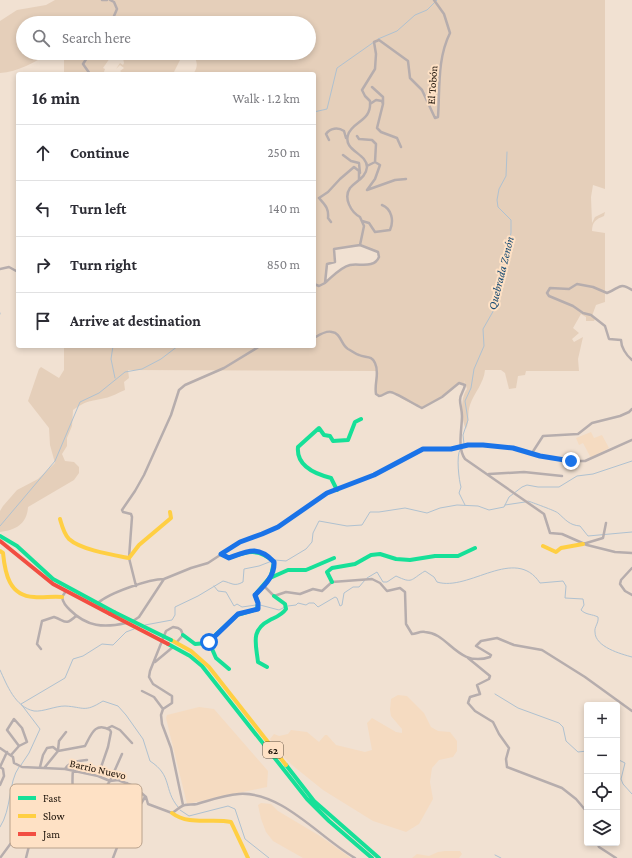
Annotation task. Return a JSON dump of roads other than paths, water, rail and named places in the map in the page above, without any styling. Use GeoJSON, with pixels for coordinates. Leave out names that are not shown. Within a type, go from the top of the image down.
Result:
{"type":"FeatureCollection","features":[{"type":"Feature","properties":{"kind":"main road"},"geometry":{"type":"LineString","coordinates":[[337,490],[331,478],[321,476],[304,465],[298,456],[298,447],[319,428],[324,435],[330,436],[333,441],[348,440],[355,422],[361,419]]}},
{"type":"Feature","properties":{"kind":"main road"},"geometry":{"type":"LineString","coordinates":[[60,519],[70,540],[117,556],[129,558],[139,545],[171,518],[170,512]]}},
{"type":"Feature","properties":{"kind":"main road","name":"62"},"geometry":{"type":"LineString","coordinates":[[0,536],[39,574],[66,591],[175,645],[191,651],[209,667],[314,801],[379,858]]}},
{"type":"Feature","properties":{"kind":"main road","name":"62"},"geometry":{"type":"LineString","coordinates":[[4,541],[17,546],[52,579],[98,603],[112,613]]}},
{"type":"Feature","properties":{"kind":"main road"},"geometry":{"type":"LineString","coordinates":[[543,546],[553,552],[556,552],[561,548],[579,546],[583,544]]}},
{"type":"Feature","properties":{"kind":"main road"},"geometry":{"type":"LineString","coordinates":[[332,582],[327,572],[332,568],[355,564],[371,555],[380,554],[396,560],[410,560],[436,556],[458,556],[475,548]]}},
{"type":"Feature","properties":{"kind":"main road"},"geometry":{"type":"LineString","coordinates":[[183,635],[195,644],[202,645],[209,642],[238,614],[258,609],[258,603],[255,595],[270,579],[275,566],[274,562],[266,555],[249,550],[229,558],[221,554]]}},
{"type":"Feature","properties":{"kind":"main road"},"geometry":{"type":"LineString","coordinates":[[0,551],[3,554],[3,564],[8,582],[16,592],[31,597],[62,597]]}},
{"type":"Feature","properties":{"kind":"main road"},"geometry":{"type":"LineString","coordinates":[[270,579],[288,570],[306,570],[334,558]]}},
{"type":"Feature","properties":{"kind":"main road"},"geometry":{"type":"LineString","coordinates":[[267,667],[258,662],[256,634],[265,622],[282,613],[286,609],[284,604],[274,596]]}},
{"type":"Feature","properties":{"kind":"main road"},"geometry":{"type":"LineString","coordinates":[[209,642],[213,656],[219,664],[229,669]]}},
{"type":"Feature","properties":{"kind":"main road","name":"62"},"geometry":{"type":"LineString","coordinates":[[175,645],[202,666],[307,799],[329,821],[372,858]]}},
{"type":"Feature","properties":{"kind":"main road"},"geometry":{"type":"LineString","coordinates":[[173,812],[177,818],[184,821],[216,819],[231,822],[240,838],[242,851],[248,858]]}},
{"type":"Feature","properties":{"kind":"street"},"geometry":{"type":"LineString","coordinates":[[102,0],[107,0]]}},
{"type":"Feature","properties":{"kind":"street"},"geometry":{"type":"LineString","coordinates":[[110,0],[114,2],[117,9],[114,16]]}},
{"type":"Feature","properties":{"kind":"street","name":"El Tobón"},"geometry":{"type":"LineString","coordinates":[[370,104],[362,90],[364,84],[374,72],[376,58],[374,42],[379,40],[408,61],[410,78],[422,90],[435,118],[438,117],[440,70],[446,41],[450,33],[444,14],[434,0]]}},
{"type":"Feature","properties":{"kind":"street"},"geometry":{"type":"LineString","coordinates":[[86,60],[83,64],[89,72]]}},
{"type":"Feature","properties":{"kind":"street"},"geometry":{"type":"LineString","coordinates":[[372,87],[382,97],[383,104],[377,128],[381,132],[397,138],[401,148]]}},
{"type":"Feature","properties":{"kind":"street"},"geometry":{"type":"LineString","coordinates":[[347,140],[348,133],[366,118],[369,112],[370,104],[379,100],[383,104]]}},
{"type":"Feature","properties":{"kind":"street"},"geometry":{"type":"LineString","coordinates":[[329,140],[326,134],[328,131],[336,129],[344,131],[350,147],[362,155],[366,160],[367,166],[364,175],[360,181],[350,188],[348,195],[349,207],[362,220],[369,223],[376,232],[380,233],[390,230],[392,216],[387,208],[382,205]]}},
{"type":"Feature","properties":{"kind":"street"},"geometry":{"type":"LineString","coordinates":[[357,136],[359,139],[372,140],[376,144],[375,162]]}},
{"type":"Feature","properties":{"kind":"street"},"geometry":{"type":"LineString","coordinates":[[343,155],[351,162],[359,163],[361,169],[360,181]]}},
{"type":"Feature","properties":{"kind":"street"},"geometry":{"type":"LineString","coordinates":[[367,166],[375,162]]}},
{"type":"Feature","properties":{"kind":"street"},"geometry":{"type":"LineString","coordinates":[[375,162],[380,165],[379,170],[367,190],[395,180],[406,179]]}},
{"type":"Feature","properties":{"kind":"street"},"geometry":{"type":"LineString","coordinates":[[332,222],[328,218],[326,205],[319,198],[328,192],[354,167],[359,171],[360,181]]}},
{"type":"Feature","properties":{"kind":"street"},"geometry":{"type":"LineString","coordinates":[[360,245],[364,226],[362,220]]}},
{"type":"Feature","properties":{"kind":"street"},"geometry":{"type":"LineString","coordinates":[[316,284],[323,285],[348,265],[371,264],[378,260],[378,252],[360,245],[334,249],[335,262],[328,263],[326,266],[326,282]]}},
{"type":"Feature","properties":{"kind":"street"},"geometry":{"type":"LineString","coordinates":[[0,269],[8,267],[16,271]]}},
{"type":"Feature","properties":{"kind":"street"},"geometry":{"type":"LineString","coordinates":[[632,290],[624,285],[620,285],[607,292],[593,287],[577,284],[569,289],[550,288],[547,293],[548,296],[573,306],[583,313],[590,314],[604,324],[610,339],[621,340],[621,344],[632,360]]}},
{"type":"Feature","properties":{"kind":"street"},"geometry":{"type":"LineString","coordinates":[[316,337],[326,332],[334,332],[338,335],[346,348],[360,356],[374,360],[377,368],[375,390],[376,394],[379,396],[390,392],[394,393],[406,401],[422,408],[442,397],[460,383],[463,383],[465,385],[459,398],[462,415],[462,446],[463,456],[465,459],[503,483],[513,494],[533,505],[544,514],[550,533],[562,534],[583,544],[615,552],[632,553]]}},
{"type":"Feature","properties":{"kind":"street"},"geometry":{"type":"LineString","coordinates":[[136,586],[129,558],[132,517],[131,514],[123,512],[122,510],[136,492],[170,415],[176,394],[185,385],[224,368],[257,348]]}},
{"type":"Feature","properties":{"kind":"street"},"geometry":{"type":"LineString","coordinates":[[532,453],[543,436],[578,434],[592,423],[620,416],[632,409]]}},
{"type":"Feature","properties":{"kind":"street"},"geometry":{"type":"LineString","coordinates":[[98,603],[106,598],[153,579],[164,579],[208,563],[240,542],[278,527],[327,493],[385,470],[423,449],[451,449],[462,446],[483,445],[571,461],[589,461],[610,448],[632,440]]}},
{"type":"Feature","properties":{"kind":"street"},"geometry":{"type":"LineString","coordinates":[[488,474],[524,472],[562,476]]}},
{"type":"Feature","properties":{"kind":"street"},"geometry":{"type":"LineString","coordinates":[[583,544],[603,538],[606,523]]}},
{"type":"Feature","properties":{"kind":"street"},"geometry":{"type":"LineString","coordinates":[[632,568],[621,580],[620,584],[624,591],[632,595]]}},
{"type":"Feature","properties":{"kind":"street"},"geometry":{"type":"LineString","coordinates":[[66,591],[62,597],[64,604],[76,616],[92,624],[113,625],[132,621],[140,617],[164,579]]}},
{"type":"Feature","properties":{"kind":"street"},"geometry":{"type":"LineString","coordinates":[[264,586],[274,596],[286,592],[300,594],[313,589],[322,591],[332,582],[372,579],[380,583],[387,592],[396,588],[404,590],[406,624],[412,634],[425,632],[431,634],[466,657],[490,676],[490,679],[477,685],[480,694],[470,697],[468,703],[475,711],[493,722],[498,734],[508,745],[509,748],[506,762],[507,768],[562,788],[576,799],[585,810]]}},
{"type":"Feature","properties":{"kind":"street"},"geometry":{"type":"LineString","coordinates":[[41,649],[37,644],[42,621],[54,616],[65,623],[69,623],[76,616]]}},
{"type":"Feature","properties":{"kind":"street"},"geometry":{"type":"LineString","coordinates":[[154,662],[175,645],[183,635],[178,628],[169,628],[166,631],[149,674],[150,681],[172,696],[172,702],[163,709],[161,714],[162,724],[171,748],[183,806]]}},
{"type":"Feature","properties":{"kind":"street"},"geometry":{"type":"LineString","coordinates":[[466,657],[490,657],[491,655],[488,652],[476,646],[481,641],[496,638],[514,645],[537,648],[585,677],[632,711]]}},
{"type":"Feature","properties":{"kind":"street"},"geometry":{"type":"LineString","coordinates":[[142,691],[154,697],[163,709]]}},
{"type":"Feature","properties":{"kind":"street"},"geometry":{"type":"LineString","coordinates":[[10,755],[18,746],[27,743],[22,728],[14,719],[8,730],[18,746]]}},
{"type":"Feature","properties":{"kind":"street"},"geometry":{"type":"LineString","coordinates":[[40,767],[43,755],[47,748],[53,747],[58,751],[85,746],[91,732],[97,727],[108,728],[112,726],[120,730],[132,743]]}},
{"type":"Feature","properties":{"kind":"street"},"geometry":{"type":"LineString","coordinates":[[98,776],[108,747],[111,732],[108,728]]}},
{"type":"Feature","properties":{"kind":"street"},"geometry":{"type":"LineString","coordinates":[[45,768],[58,751],[58,743],[66,732]]}},
{"type":"Feature","properties":{"kind":"street","name":"Barrio Nuevo"},"geometry":{"type":"LineString","coordinates":[[0,748],[10,755],[14,763],[22,767],[73,770],[98,776],[110,781],[118,780],[127,783]]}},
{"type":"Feature","properties":{"kind":"street"},"geometry":{"type":"LineString","coordinates":[[0,785],[4,776],[3,769],[0,767],[7,752]]}},
{"type":"Feature","properties":{"kind":"street"},"geometry":{"type":"LineString","coordinates":[[108,784],[122,754]]}},
{"type":"Feature","properties":{"kind":"street"},"geometry":{"type":"LineString","coordinates":[[65,769],[68,764],[75,761],[87,760]]}},
{"type":"Feature","properties":{"kind":"street"},"geometry":{"type":"LineString","coordinates":[[71,784],[73,770]]}},
{"type":"Feature","properties":{"kind":"street","name":"Barrio Nuevo"},"geometry":{"type":"LineString","coordinates":[[142,794],[146,797],[148,804],[173,812]]}},
{"type":"Feature","properties":{"kind":"street"},"geometry":{"type":"LineString","coordinates":[[173,812],[183,806],[196,804],[216,797],[240,794],[266,798],[299,817],[339,848],[355,858]]}},
{"type":"Feature","properties":{"kind":"street"},"geometry":{"type":"LineString","coordinates":[[142,803],[146,797]]}},
{"type":"Feature","properties":{"kind":"street"},"geometry":{"type":"LineString","coordinates":[[0,858],[10,845]]}},
{"type":"Feature","properties":{"kind":"street"},"geometry":{"type":"LineString","coordinates":[[598,846],[616,858]]}},
{"type":"Feature","properties":{"kind":"street"},"geometry":{"type":"LineString","coordinates":[[26,858],[28,848]]}},
{"type":"Feature","properties":{"kind":"street"},"geometry":{"type":"LineString","coordinates":[[113,858],[117,848]]}},
{"type":"Feature","properties":{"kind":"waterway"},"geometry":{"type":"LineString","coordinates":[[378,39],[397,31],[415,15],[427,10],[437,0]]}},
{"type":"Feature","properties":{"kind":"waterway"},"geometry":{"type":"LineString","coordinates":[[316,112],[327,109],[337,68],[374,42]]}},
{"type":"Feature","properties":{"kind":"waterway","name":"Quebrada Zenón"},"geometry":{"type":"LineString","coordinates":[[464,444],[463,435],[468,420],[465,401],[471,388],[474,369],[484,346],[483,329],[495,308],[496,290],[511,233],[511,220],[498,207],[497,200],[499,189],[506,176],[507,152]]}},
{"type":"Feature","properties":{"kind":"waterway"},"geometry":{"type":"LineString","coordinates":[[113,348],[111,359],[115,378]]}},
{"type":"Feature","properties":{"kind":"waterway"},"geometry":{"type":"LineString","coordinates":[[0,526],[55,461],[80,402],[99,393],[125,372],[142,369],[161,359],[175,348]]}},
{"type":"Feature","properties":{"kind":"waterway","name":"Quebrada Zenón"},"geometry":{"type":"LineString","coordinates":[[460,450],[458,462],[461,487],[459,493],[465,505]]}},
{"type":"Feature","properties":{"kind":"waterway"},"geometry":{"type":"LineString","coordinates":[[275,560],[286,561],[306,549],[312,542],[313,533],[319,521],[347,526],[362,525],[370,512],[405,508],[427,513],[440,508],[457,505],[478,506],[489,510],[504,507],[509,497],[527,485],[538,487],[559,487],[577,476],[593,474],[632,461]]}},
{"type":"Feature","properties":{"kind":"waterway"},"geometry":{"type":"LineString","coordinates":[[528,501],[558,513],[570,523],[580,526],[588,536],[632,532]]}},
{"type":"Feature","properties":{"kind":"waterway"},"geometry":{"type":"LineString","coordinates":[[505,505],[525,502]]}},
{"type":"Feature","properties":{"kind":"waterway"},"geometry":{"type":"LineString","coordinates":[[145,625],[172,620],[175,615],[175,607],[198,596],[223,581],[233,584],[243,582],[244,569],[259,566],[272,561]]}},
{"type":"Feature","properties":{"kind":"waterway"},"geometry":{"type":"LineString","coordinates":[[367,578],[377,572],[383,582],[387,582],[396,576],[406,580],[411,580],[425,571],[434,577],[437,582],[450,583],[463,581],[491,572],[518,568],[530,572],[540,583],[563,581],[566,586],[565,598],[583,599],[584,605],[581,610],[585,613],[598,617],[595,630],[596,637],[599,642],[609,649],[632,657]]}},
{"type":"Feature","properties":{"kind":"waterway"},"geometry":{"type":"LineString","coordinates":[[288,606],[296,605],[298,603],[306,605],[309,603],[314,603],[318,607],[335,597],[337,598],[340,606],[342,605],[344,593],[353,587],[359,587],[365,580]]}},
{"type":"Feature","properties":{"kind":"waterway"},"geometry":{"type":"LineString","coordinates":[[214,586],[218,591],[226,592],[234,606],[237,604],[242,607],[256,605]]}},
{"type":"Feature","properties":{"kind":"waterway"},"geometry":{"type":"LineString","coordinates":[[260,605],[279,610],[285,607]]}},
{"type":"Feature","properties":{"kind":"waterway"},"geometry":{"type":"LineString","coordinates":[[21,765],[29,753],[40,729],[21,704],[65,678],[73,659],[83,656],[102,644],[113,645],[126,632],[134,629]]}},
{"type":"Feature","properties":{"kind":"waterway"},"geometry":{"type":"LineString","coordinates":[[0,670],[12,695],[27,709],[41,711],[65,706],[88,708],[103,701],[118,706],[143,739],[150,761],[162,772],[173,800],[178,807]]}},
{"type":"Feature","properties":{"kind":"waterway"},"geometry":{"type":"LineString","coordinates":[[495,694],[518,708],[559,723],[563,727],[566,741],[578,752],[584,751]]}},
{"type":"Feature","properties":{"kind":"waterway"},"geometry":{"type":"LineString","coordinates":[[620,760],[625,763],[621,779],[623,784],[632,794]]}},
{"type":"Feature","properties":{"kind":"waterway"},"geometry":{"type":"LineString","coordinates":[[12,784],[19,767]]}},
{"type":"Feature","properties":{"kind":"waterway"},"geometry":{"type":"LineString","coordinates":[[0,827],[4,820],[10,794]]}},
{"type":"Feature","properties":{"kind":"waterway"},"geometry":{"type":"LineString","coordinates":[[180,810],[189,816],[228,806],[235,809],[245,839],[269,858]]}},
{"type":"Feature","properties":{"kind":"waterway"},"geometry":{"type":"LineString","coordinates":[[495,855],[501,858]]}}]}
